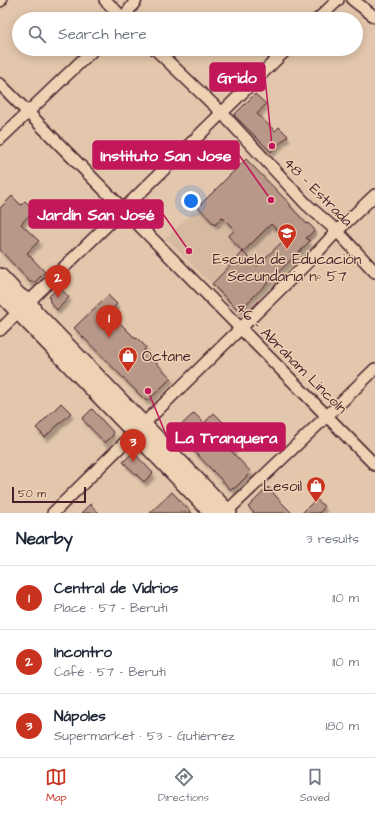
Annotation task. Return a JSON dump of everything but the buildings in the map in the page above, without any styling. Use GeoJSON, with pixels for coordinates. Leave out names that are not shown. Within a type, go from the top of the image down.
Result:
{"type":"FeatureCollection","features":[{"type":"Feature","properties":{"kind":"main road"},"geometry":{"type":"LineString","coordinates":[[0,276],[18,295],[23,307]]}},
{"type":"Feature","properties":{"kind":"main road"},"geometry":{"type":"LineString","coordinates":[[0,293],[23,307],[35,312],[139,428],[223,513]]}},
{"type":"Feature","properties":{"kind":"street"},"geometry":{"type":"LineString","coordinates":[[105,0],[116,12]]}},
{"type":"Feature","properties":{"kind":"street"},"geometry":{"type":"LineString","coordinates":[[128,12],[136,0]]}},
{"type":"Feature","properties":{"kind":"street"},"geometry":{"type":"LineString","coordinates":[[325,12],[338,0]]}},
{"type":"Feature","properties":{"kind":"street"},"geometry":{"type":"LineString","coordinates":[[353,0],[375,17]]}},
{"type":"Feature","properties":{"kind":"street"},"geometry":{"type":"LineString","coordinates":[[0,139],[87,56]]}},
{"type":"Feature","properties":{"kind":"street","name":"48 - Estrada"},"geometry":{"type":"LineString","coordinates":[[162,56],[222,112],[306,204],[338,231],[375,272]]}},
{"type":"Feature","properties":{"kind":"street"},"geometry":{"type":"LineString","coordinates":[[0,330],[280,56]]}},
{"type":"Feature","properties":{"kind":"street","name":"46 - Abraham Lincoln"},"geometry":{"type":"LineString","coordinates":[[0,84],[375,465]]}},
{"type":"Feature","properties":{"kind":"street"},"geometry":{"type":"LineString","coordinates":[[53,513],[375,195]]}},
{"type":"Feature","properties":{"kind":"street"},"geometry":{"type":"LineString","coordinates":[[223,513],[327,416],[375,368]]}},
{"type":"Feature","properties":{"kind":"shaded area"},"geometry":{"type":"Polygon","coordinates":[[[263,176],[316,230],[316,236],[240,310],[237,310],[166,238],[198,207],[215,224],[263,176]]]}},
{"type":"Feature","properties":{"kind":"place","name":"Grido"},"geometry":{"type":"Point","coordinates":[272,146]}},
{"type":"Feature","properties":{"kind":"place","name":"Instituto San Jose"},"geometry":{"type":"Point","coordinates":[271,200]}},
{"type":"Feature","properties":{"kind":"place","name":"Escuela de Educación Secundaria nº 57"},"geometry":{"type":"Point","coordinates":[287,250]}},
{"type":"Feature","properties":{"kind":"place","name":"Jardín San José"},"geometry":{"type":"Point","coordinates":[189,251]}},
{"type":"Feature","properties":{"kind":"place","name":"Incontro"},"geometry":{"type":"Point","coordinates":[58,298]}},
{"type":"Feature","properties":{"kind":"place","name":"Central de Vidrios"},"geometry":{"type":"Point","coordinates":[109,338]}},
{"type":"Feature","properties":{"kind":"place","name":"Octane"},"geometry":{"type":"Point","coordinates":[128,373]}},
{"type":"Feature","properties":{"kind":"place","name":"La Tranquera"},"geometry":{"type":"Point","coordinates":[148,391]}},
{"type":"Feature","properties":{"kind":"place","name":"Nápoles"},"geometry":{"type":"Point","coordinates":[133,462]}},
{"type":"Feature","properties":{"kind":"place","name":"Lesoil"},"geometry":{"type":"Point","coordinates":[316,503]}}]}
